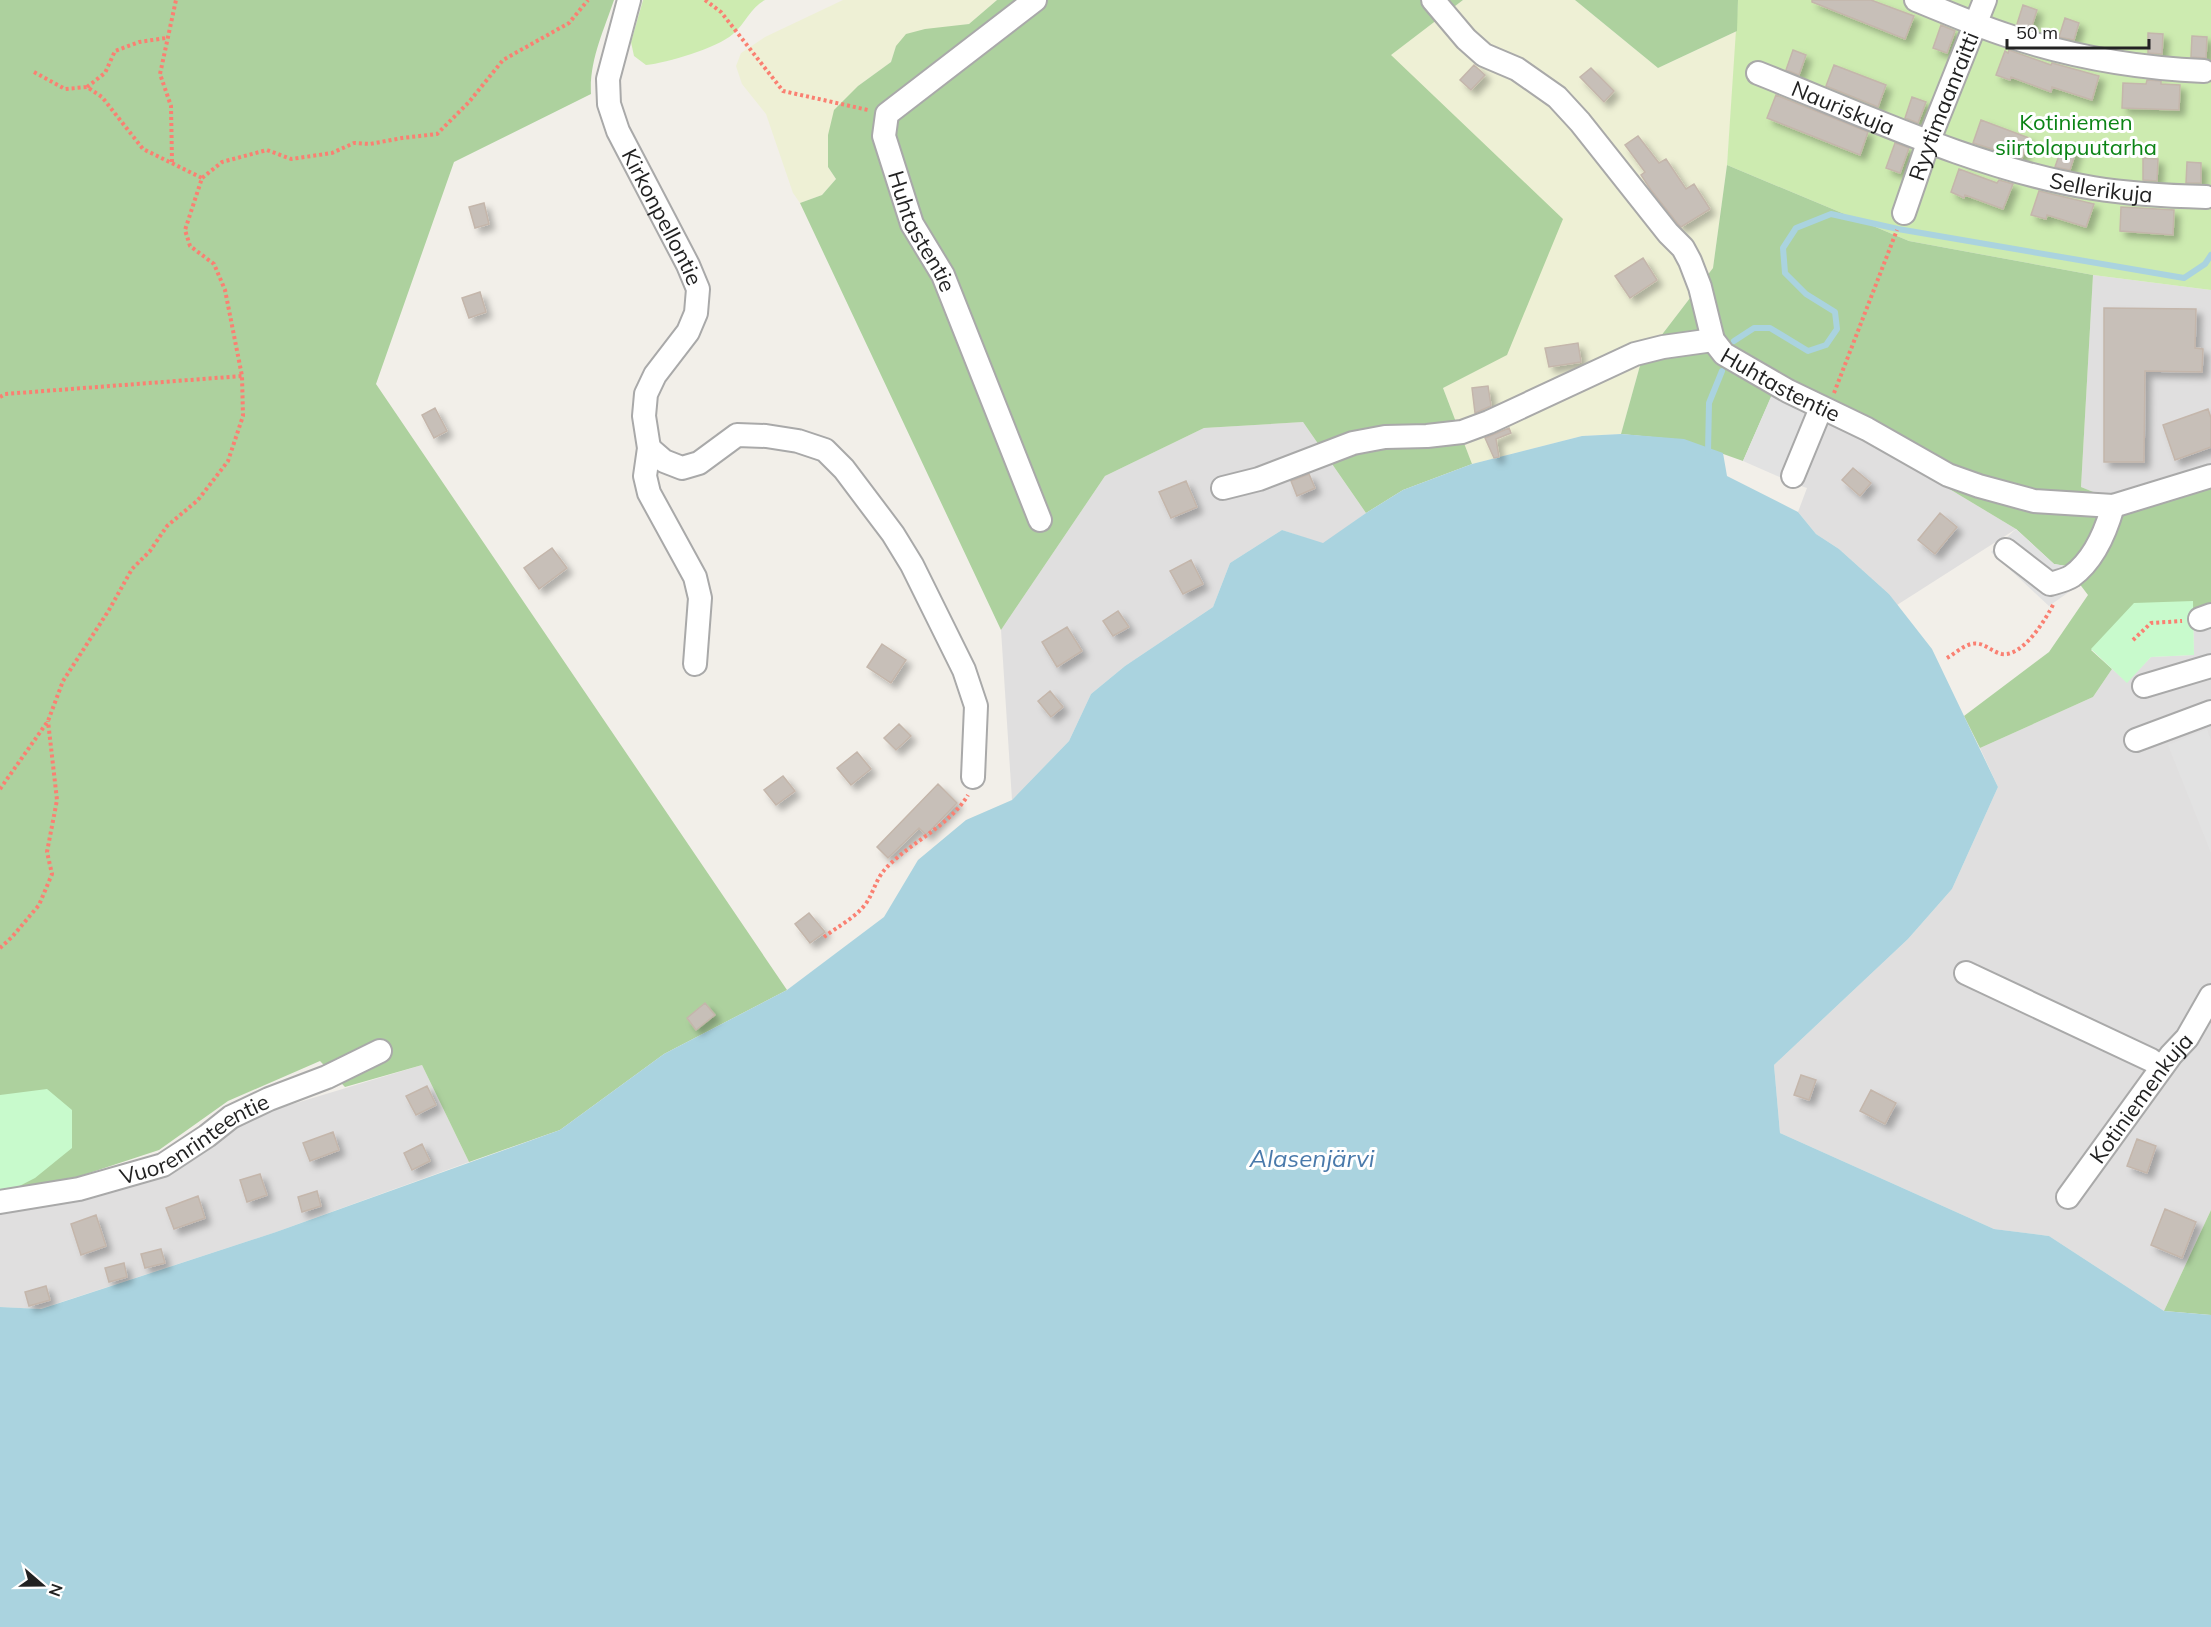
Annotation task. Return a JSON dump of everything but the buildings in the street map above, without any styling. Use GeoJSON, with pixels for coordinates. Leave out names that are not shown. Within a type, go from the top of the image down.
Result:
{"type":"FeatureCollection","features":[{"type":"Feature","properties":{"kind":"street","name":"Kirkonpellontie"},"geometry":{"type":"LineString","coordinates":[[629,0],[608,79],[609,104],[618,131],[683,255],[698,289],[696,313],[688,332],[655,375],[646,394],[644,416],[650,448],[646,460],[645,476],[649,493],[695,577],[700,598],[695,664]]}},
{"type":"Feature","properties":{"kind":"street"},"geometry":{"type":"LineString","coordinates":[[887,114],[1035,0]]}},
{"type":"Feature","properties":{"kind":"street","name":"Huhtastentie"},"geometry":{"type":"LineString","coordinates":[[1432,0],[1466,39],[1484,55],[1531,78],[1557,98],[1580,122],[1668,233],[1683,248],[1700,287],[1713,340],[1724,354],[1741,365],[1867,429],[1948,475],[2034,501],[2114,506],[2211,476]]}},
{"type":"Feature","properties":{"kind":"street"},"geometry":{"type":"LineString","coordinates":[[1916,0],[1975,24],[2036,44],[2100,61],[2204,71]]}},
{"type":"Feature","properties":{"kind":"street","name":"Ryytimaanraitti"},"geometry":{"type":"LineString","coordinates":[[1904,213],[1929,141],[1984,0]]}},
{"type":"Feature","properties":{"kind":"street","name":"Nauriskuja"},"geometry":{"type":"LineString","coordinates":[[1758,73],[1929,141]]}},
{"type":"Feature","properties":{"kind":"street","name":"Huhtastentie"},"geometry":{"type":"LineString","coordinates":[[887,114],[884,136],[912,224],[943,274],[1040,519]]}},
{"type":"Feature","properties":{"kind":"street","name":"Sellerikuja"},"geometry":{"type":"LineString","coordinates":[[1929,141],[2015,170],[2092,188],[2161,196],[2206,197]]}},
{"type":"Feature","properties":{"kind":"street"},"geometry":{"type":"LineString","coordinates":[[1223,488],[1259,479],[1353,443],[1385,437],[1462,432],[1489,423],[1635,354],[1663,347],[1713,340]]}},
{"type":"Feature","properties":{"kind":"street"},"geometry":{"type":"LineString","coordinates":[[1793,476],[1824,409]]}},
{"type":"Feature","properties":{"kind":"street"},"geometry":{"type":"LineString","coordinates":[[650,448],[664,461],[682,468],[699,463],[737,435],[766,436],[798,441],[825,450],[844,469],[893,534],[912,565],[964,670],[976,706],[973,777]]}},
{"type":"Feature","properties":{"kind":"street"},"geometry":{"type":"LineString","coordinates":[[2006,550],[2050,584],[2071,578],[2086,564],[2107,528],[2114,506]]}},
{"type":"Feature","properties":{"kind":"street"},"geometry":{"type":"LineString","coordinates":[[2144,686],[2211,666]]}},
{"type":"Feature","properties":{"kind":"street"},"geometry":{"type":"LineString","coordinates":[[2136,740],[2211,712]]}},
{"type":"Feature","properties":{"kind":"street"},"geometry":{"type":"LineString","coordinates":[[1966,973],[2151,1060]]}},
{"type":"Feature","properties":{"kind":"street","name":"Kotiniemenkuja"},"geometry":{"type":"LineString","coordinates":[[2068,1197],[2171,1055],[2187,1038],[2211,996]]}},
{"type":"Feature","properties":{"kind":"street","name":"Vuorenrinteentie"},"geometry":{"type":"LineString","coordinates":[[0,1202],[79,1189],[163,1165],[231,1117],[269,1099],[327,1077],[380,1051]]}},
{"type":"Feature","properties":{"kind":"path"},"geometry":{"type":"LineString","coordinates":[[172,162],[171,106],[160,74],[176,0]]}},
{"type":"Feature","properties":{"kind":"path"},"geometry":{"type":"LineString","coordinates":[[0,789],[48,721],[63,681],[109,610],[132,568],[150,551],[167,526],[198,500],[228,461],[243,416],[242,376],[221,281],[214,264],[190,246],[185,230],[202,178],[222,162],[267,150],[291,159],[332,153],[354,143],[370,144],[437,134],[469,102],[503,60],[569,23],[588,0]]}},
{"type":"Feature","properties":{"kind":"path"},"geometry":{"type":"LineString","coordinates":[[705,0],[721,12],[783,91],[887,114]]}},
{"type":"Feature","properties":{"kind":"path"},"geometry":{"type":"LineString","coordinates":[[34,72],[65,89],[87,87],[105,73],[116,51],[139,42],[166,38]]}},
{"type":"Feature","properties":{"kind":"path"},"geometry":{"type":"LineString","coordinates":[[87,87],[102,97],[143,149],[202,178]]}},
{"type":"Feature","properties":{"kind":"path"},"geometry":{"type":"LineString","coordinates":[[1824,409],[1893,241]]}},
{"type":"Feature","properties":{"kind":"path"},"geometry":{"type":"LineString","coordinates":[[0,397],[5,394],[242,376]]}},
{"type":"Feature","properties":{"kind":"path"},"geometry":{"type":"LineString","coordinates":[[1947,658],[1971,644],[1985,645],[2002,654],[2012,652],[2031,639],[2047,616],[2059,592],[2071,578]]}},
{"type":"Feature","properties":{"kind":"path"},"geometry":{"type":"LineString","coordinates":[[2133,640],[2151,623],[2206,617]]}},
{"type":"Feature","properties":{"kind":"path"},"geometry":{"type":"LineString","coordinates":[[0,948],[12,938],[39,904],[52,874],[47,852],[57,800],[48,721]]}},
{"type":"Feature","properties":{"kind":"path"},"geometry":{"type":"LineString","coordinates":[[824,937],[867,902],[873,887],[886,868],[955,813],[968,797],[973,777]]}},
{"type":"Feature","properties":{"kind":"shaded area"},"geometry":{"type":"Polygon","coordinates":[[[2093,275],[2211,290],[2211,469],[2113,500],[2081,487],[2093,275]]]}},
{"type":"Feature","properties":{"kind":"shaded area"},"geometry":{"type":"Polygon","coordinates":[[[1773,392],[1828,416],[1798,485],[1743,461],[1773,392]]]}},
{"type":"Feature","properties":{"kind":"shaded area"},"geometry":{"type":"Polygon","coordinates":[[[1828,416],[2016,529],[1897,605],[1889,594],[1839,549],[1816,534],[1798,512],[1807,488],[1798,485],[1828,416]]]}},
{"type":"Feature","properties":{"kind":"shaded area"},"geometry":{"type":"Polygon","coordinates":[[[1303,422],[1366,513],[1323,544],[1282,530],[1230,563],[1213,607],[1125,666],[1091,694],[1069,741],[1012,800],[1001,630],[1105,476],[1204,428],[1303,422]]]}},
{"type":"Feature","properties":{"kind":"shaded area"},"geometry":{"type":"Polygon","coordinates":[[[2016,529],[2054,564],[2066,566],[2079,585],[2049,606],[1991,552],[2016,529]]]}},
{"type":"Feature","properties":{"kind":"shaded area"},"geometry":{"type":"Polygon","coordinates":[[[2211,605],[2211,1210],[2164,1311],[2049,1236],[1994,1229],[1780,1133],[1774,1065],[1908,939],[1952,889],[1998,787],[1980,748],[2093,697],[2112,669],[2127,682],[2151,657],[2194,655],[2193,612],[2211,605]]]}},
{"type":"Feature","properties":{"kind":"shaded area"},"geometry":{"type":"Polygon","coordinates":[[[2207,729],[2211,740],[2211,853],[2168,745],[2207,729]]]}},
{"type":"Feature","properties":{"kind":"shaded area"},"geometry":{"type":"Polygon","coordinates":[[[422,1065],[469,1162],[276,1232],[40,1309],[0,1307],[0,1214],[111,1190],[179,1169],[240,1120],[422,1065]]]}},
{"type":"Feature","properties":{"kind":"green space"},"geometry":{"type":"Polygon","coordinates":[[[0,0],[614,0],[592,70],[591,94],[454,162],[376,384],[787,990],[664,1054],[560,1130],[469,1162],[422,1065],[345,1087],[320,1061],[228,1101],[159,1150],[77,1177],[0,1191],[0,0]]]}},
{"type":"Feature","properties":{"kind":"green space"},"geometry":{"type":"Polygon","coordinates":[[[643,0],[765,0],[726,39],[691,54],[646,65],[634,56],[631,42],[643,0]]]}},
{"type":"Feature","properties":{"kind":"green space"},"geometry":{"type":"Polygon","coordinates":[[[843,0],[997,0],[969,24],[949,27],[896,46],[891,62],[858,86],[828,135],[828,167],[836,179],[822,195],[800,203],[793,193],[766,114],[742,84],[736,66],[741,53],[765,37],[843,0]]]}},
{"type":"Feature","properties":{"kind":"green space"},"geometry":{"type":"Polygon","coordinates":[[[997,0],[1463,0],[1391,55],[1563,219],[1507,355],[1443,388],[1472,464],[1403,490],[1366,513],[1303,422],[1204,428],[1105,476],[1001,630],[800,203],[822,195],[836,179],[828,167],[828,135],[834,110],[858,86],[891,62],[896,46],[906,34],[925,29],[969,24],[997,0]]]}},
{"type":"Feature","properties":{"kind":"green space"},"geometry":{"type":"Polygon","coordinates":[[[1463,0],[1575,0],[1658,68],[1737,31],[1727,165],[1713,268],[1641,362],[1621,434],[1582,436],[1472,464],[1443,388],[1507,354],[1390,55],[1463,0]]]}},
{"type":"Feature","properties":{"kind":"green space"},"geometry":{"type":"Polygon","coordinates":[[[1575,0],[1738,0],[1737,31],[1658,68],[1575,0]]]}},
{"type":"Feature","properties":{"kind":"green space","name":"Kotiniemen siirtolapuutarha"},"geometry":{"type":"Polygon","coordinates":[[[1738,0],[2211,0],[2211,290],[2093,275],[1909,241],[1727,165],[1738,0]]]}},
{"type":"Feature","properties":{"kind":"green space"},"geometry":{"type":"Polygon","coordinates":[[[1727,165],[1909,241],[2093,275],[2081,487],[2113,500],[2211,469],[2211,605],[2193,612],[2193,601],[2091,650],[2112,669],[2093,697],[1980,748],[1964,716],[2049,652],[2088,595],[2066,566],[2054,564],[2016,529],[1828,416],[1773,393],[1743,461],[1684,440],[1621,434],[1641,362],[1713,268],[1727,165]]]}},
{"type":"Feature","properties":{"kind":"green space"},"geometry":{"type":"Polygon","coordinates":[[[2193,601],[2194,655],[2151,657],[2127,683],[2091,649],[2134,603],[2193,601]]]}},
{"type":"Feature","properties":{"kind":"green space"},"geometry":{"type":"Polygon","coordinates":[[[47,1089],[72,1110],[72,1148],[35,1178],[0,1196],[0,1095],[47,1089]]]}},
{"type":"Feature","properties":{"kind":"green space"},"geometry":{"type":"Polygon","coordinates":[[[2211,1210],[2211,1315],[2164,1311],[2211,1210]]]}},
{"type":"Feature","properties":{"kind":"water","name":"Alasenjärvi"},"geometry":{"type":"Polygon","coordinates":[[[1621,434],[1684,439],[1723,453],[1727,476],[1798,512],[1816,534],[1839,549],[1889,594],[1932,649],[1998,787],[1952,889],[1908,939],[1774,1065],[1780,1133],[1994,1229],[2049,1236],[2164,1311],[2211,1315],[2211,1627],[0,1627],[0,1307],[41,1309],[276,1232],[560,1130],[664,1054],[787,990],[884,917],[918,860],[966,820],[1012,800],[1069,741],[1091,694],[1125,666],[1213,607],[1230,563],[1282,530],[1323,543],[1403,490],[1472,464],[1582,436],[1621,434]]]}},
{"type":"Feature","properties":{"kind":"waterway"},"geometry":{"type":"LineString","coordinates":[[1734,341],[1754,328],[1770,328],[1808,351],[1826,345],[1837,329],[1835,312],[1806,294],[1785,273],[1783,248],[1796,228],[1831,214],[1898,229],[2184,278],[2205,264],[2211,255]]}},
{"type":"Feature","properties":{"kind":"waterway"},"geometry":{"type":"LineString","coordinates":[[1708,452],[1709,403],[1722,371]]}}]}
